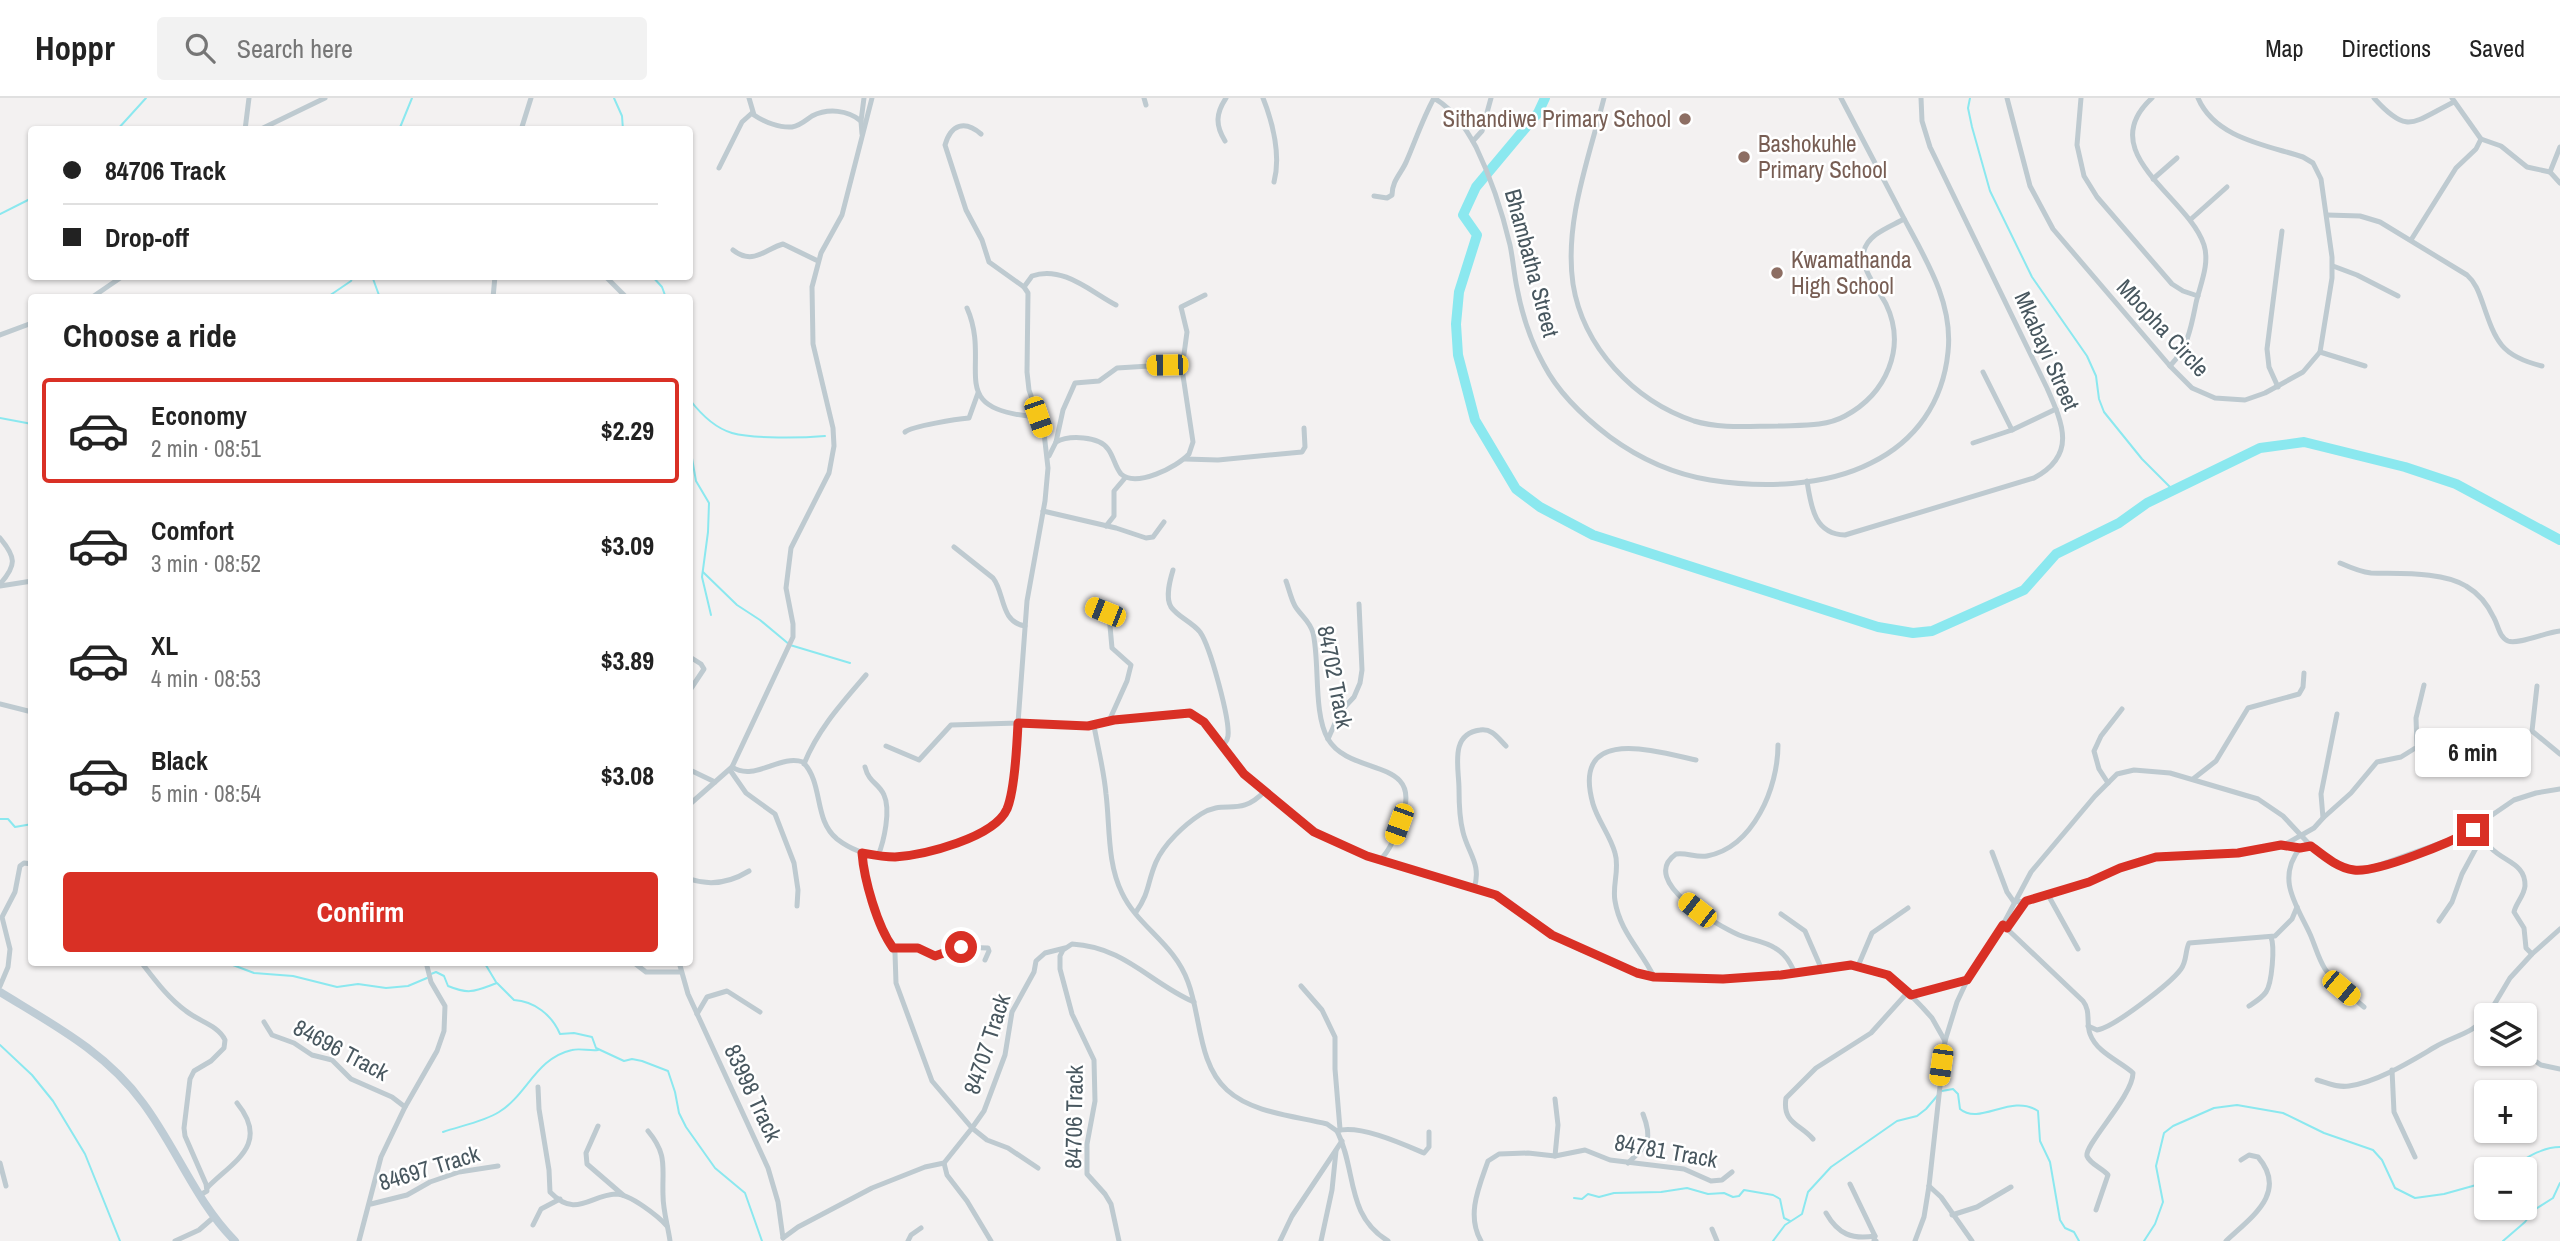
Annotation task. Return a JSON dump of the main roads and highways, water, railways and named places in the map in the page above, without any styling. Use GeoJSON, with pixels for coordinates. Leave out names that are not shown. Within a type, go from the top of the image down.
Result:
{"type":"FeatureCollection","features":[{"type":"Feature","properties":{"kind":"main road"},"geometry":{"type":"LineString","coordinates":[[0,992],[78,1039],[119,1074],[144,1103],[214,1217],[235,1241]]}},
{"type":"Feature","properties":{"kind":"waterway"},"geometry":{"type":"LineString","coordinates":[[121,126],[146,98]]}},
{"type":"Feature","properties":{"kind":"waterway"},"geometry":{"type":"LineString","coordinates":[[401,126],[412,98]]}},
{"type":"Feature","properties":{"kind":"waterway"},"geometry":{"type":"LineString","coordinates":[[614,98],[622,116],[623,126]]}},
{"type":"Feature","properties":{"kind":"waterway"},"geometry":{"type":"LineString","coordinates":[[1545,98],[1538,113],[1476,187],[1463,215],[1477,235],[1459,292],[1456,324],[1458,355],[1475,420],[1516,489],[1540,507],[1593,535],[1878,627],[1913,633],[1932,631],[2024,590],[2056,554],[2119,523],[2147,503],[2260,448],[2304,442],[2405,467],[2456,484],[2560,540]]}},
{"type":"Feature","properties":{"kind":"waterway"},"geometry":{"type":"LineString","coordinates":[[1970,98],[1968,108],[1972,127],[1990,191],[2032,277],[2087,356],[2096,376],[2104,412],[2142,459],[2174,491]]}},
{"type":"Feature","properties":{"kind":"waterway"},"geometry":{"type":"LineString","coordinates":[[0,214],[28,200]]}},
{"type":"Feature","properties":{"kind":"waterway"},"geometry":{"type":"LineString","coordinates":[[332,294],[351,280]]}},
{"type":"Feature","properties":{"kind":"waterway"},"geometry":{"type":"LineString","coordinates":[[373,280],[379,294]]}},
{"type":"Feature","properties":{"kind":"waterway"},"geometry":{"type":"LineString","coordinates":[[656,280],[665,294]]}},
{"type":"Feature","properties":{"kind":"waterway"},"geometry":{"type":"LineString","coordinates":[[693,404],[708,419],[732,433],[791,438],[825,436]]}},
{"type":"Feature","properties":{"kind":"waterway"},"geometry":{"type":"LineString","coordinates":[[0,418],[28,423]]}},
{"type":"Feature","properties":{"kind":"waterway"},"geometry":{"type":"LineString","coordinates":[[693,464],[696,481],[709,503],[702,577],[711,615]]}},
{"type":"Feature","properties":{"kind":"waterway"},"geometry":{"type":"LineString","coordinates":[[703,572],[737,605],[790,645],[850,663]]}},
{"type":"Feature","properties":{"kind":"waterway"},"geometry":{"type":"LineString","coordinates":[[0,819],[8,819],[15,827],[28,825]]}},
{"type":"Feature","properties":{"kind":"waterway"},"geometry":{"type":"LineString","coordinates":[[236,966],[254,973],[293,976],[337,987],[358,984],[386,988],[408,986],[427,978]]}},
{"type":"Feature","properties":{"kind":"waterway"},"geometry":{"type":"LineString","coordinates":[[486,966],[496,982]]}},
{"type":"Feature","properties":{"kind":"waterway"},"geometry":{"type":"LineString","coordinates":[[431,974],[436,972],[444,976],[448,986],[467,991],[497,983],[514,1000],[542,1010],[560,1034],[574,1033],[592,1037],[596,1048],[624,1061],[642,1061],[668,1071],[679,1113],[686,1127],[715,1168],[745,1193],[762,1241]]}},
{"type":"Feature","properties":{"kind":"waterway"},"geometry":{"type":"LineString","coordinates":[[0,1045],[32,1075],[53,1101],[85,1154],[120,1241]]}},
{"type":"Feature","properties":{"kind":"waterway"},"geometry":{"type":"LineString","coordinates":[[443,1132],[499,1112],[509,1105],[540,1069],[560,1054],[575,1049],[598,1050]]}},
{"type":"Feature","properties":{"kind":"waterway"},"geometry":{"type":"LineString","coordinates":[[1942,1091],[1953,1089],[1958,1094],[1960,1109],[1968,1113],[1977,1114],[2017,1105],[2038,1111],[2040,1141],[2050,1162],[2060,1220],[2065,1228],[2074,1232],[2079,1241]]}},
{"type":"Feature","properties":{"kind":"waterway"},"geometry":{"type":"LineString","coordinates":[[1773,1241],[1785,1225],[1802,1214],[1808,1192],[1831,1167],[1897,1121],[1917,1116],[1938,1095]]}},
{"type":"Feature","properties":{"kind":"waterway"},"geometry":{"type":"LineString","coordinates":[[2144,1241],[2155,1224],[2163,1202],[2156,1166],[2164,1133],[2173,1126],[2214,1108],[2237,1105],[2283,1113],[2324,1133],[2373,1150],[2382,1160],[2395,1188],[2415,1198],[2474,1186]]}},
{"type":"Feature","properties":{"kind":"waterway"},"geometry":{"type":"LineString","coordinates":[[2529,1157],[2540,1151],[2560,1147]]}},
{"type":"Feature","properties":{"kind":"waterway"},"geometry":{"type":"LineString","coordinates":[[2503,1241],[2525,1222],[2534,1210],[2553,1198],[2560,1183]]}},
{"type":"Feature","properties":{"kind":"waterway"},"geometry":{"type":"LineString","coordinates":[[1574,1198],[1582,1199],[1588,1194],[1599,1197],[1614,1193],[1661,1192],[1687,1188],[1708,1194],[1724,1193],[1733,1197],[1739,1196],[1744,1190],[1773,1195],[1780,1199],[1784,1218],[1790,1221]]}},
{"type":"Feature","properties":{"kind":"place","name":"Sithandiwe Primary School"},"geometry":{"type":"Point","coordinates":[1685,119]}},
{"type":"Feature","properties":{"kind":"place","name":"Bashokuhle Primary School"},"geometry":{"type":"Point","coordinates":[1744,157]}},
{"type":"Feature","properties":{"kind":"place","name":"Kwamathanda High School"},"geometry":{"type":"Point","coordinates":[1777,273]}}]}
